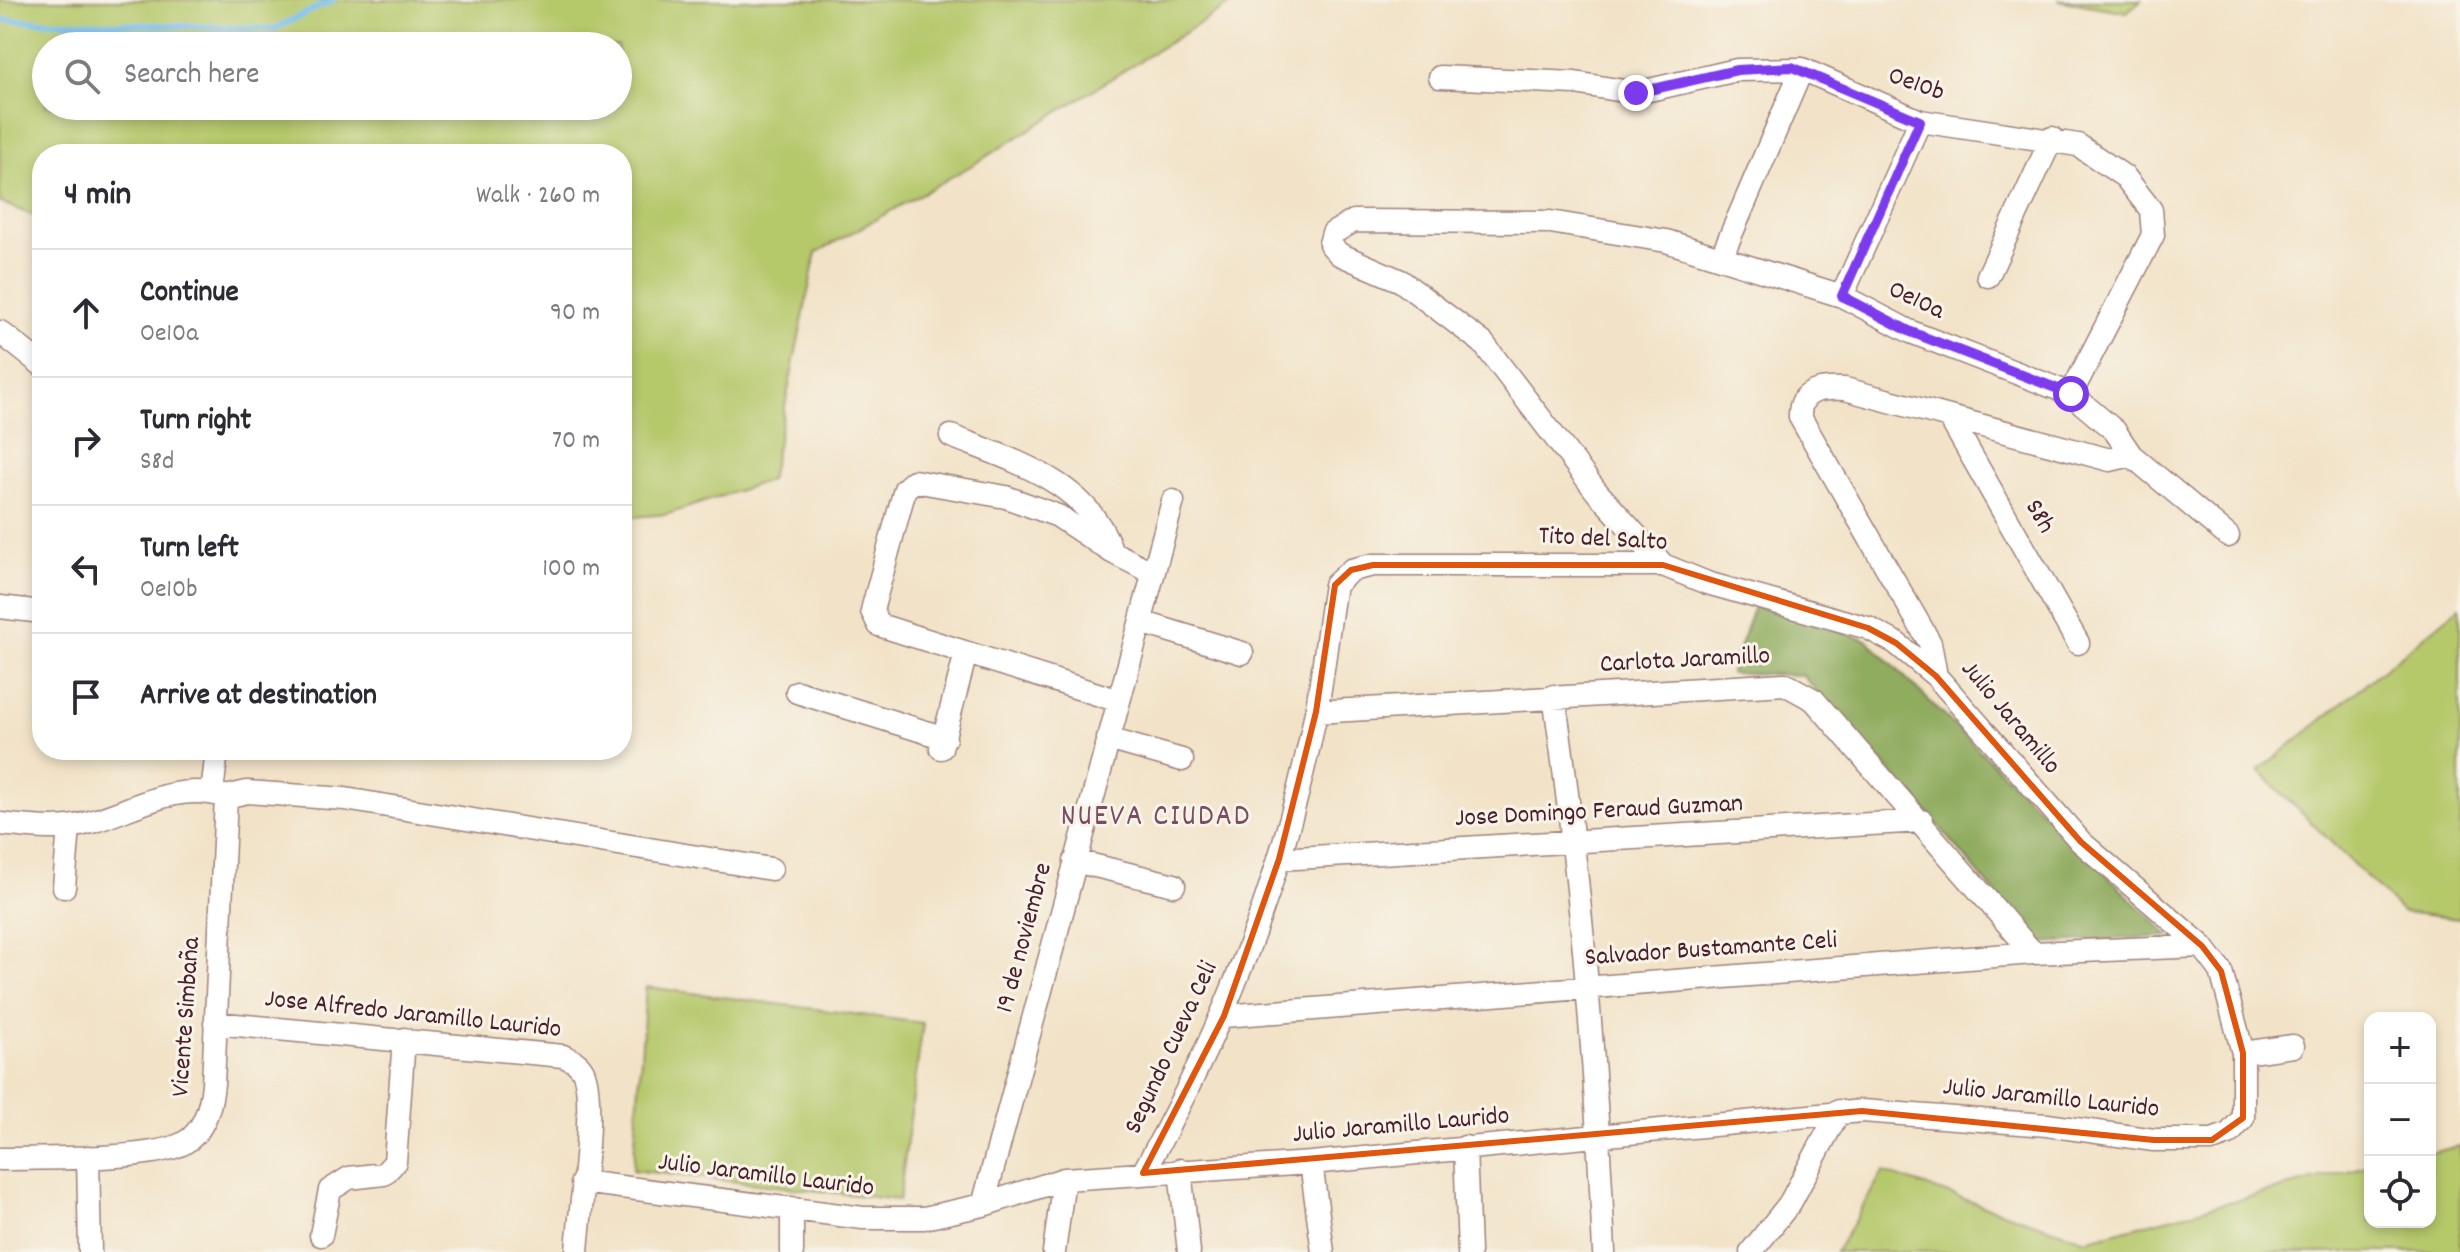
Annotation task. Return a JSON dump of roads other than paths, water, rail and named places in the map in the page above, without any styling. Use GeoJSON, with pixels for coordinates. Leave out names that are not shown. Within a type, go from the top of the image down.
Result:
{"type":"FeatureCollection","features":[{"type":"Feature","properties":{"kind":"street","name":"Oe10b"},"geometry":{"type":"LineString","coordinates":[[1440,77],[1575,83],[1636,93],[1737,70],[1802,69],[1920,121],[2052,138],[2078,145],[2125,177],[2151,210],[2153,235],[2071,394]]}},
{"type":"Feature","properties":{"kind":"street"},"geometry":{"type":"LineString","coordinates":[[1721,258],[1802,69]]}},
{"type":"Feature","properties":{"kind":"street"},"geometry":{"type":"LineString","coordinates":[[1842,296],[1920,121]]}},
{"type":"Feature","properties":{"kind":"street"},"geometry":{"type":"LineString","coordinates":[[1988,276],[2052,138]]}},
{"type":"Feature","properties":{"kind":"street","name":"Oe10a"},"geometry":{"type":"LineString","coordinates":[[1663,565],[1596,491],[1483,343],[1401,281],[1339,254],[1330,244],[1333,233],[1354,221],[1550,222],[1666,241],[1842,296],[1911,332],[2071,394],[2115,431],[2131,455],[2228,536]]}},
{"type":"Feature","properties":{"kind":"street"},"geometry":{"type":"LineString","coordinates":[[0,332],[32,357]]}},
{"type":"Feature","properties":{"kind":"street","name":"Julio Jaramillo"},"geometry":{"type":"LineString","coordinates":[[1950,418],[1845,389],[1823,388],[1806,396],[1799,406],[1800,417],[1930,643],[1936,676],[2081,842],[2202,946],[2221,971],[2243,1053],[2243,1118],[2229,1134]]}},
{"type":"Feature","properties":{"kind":"street"},"geometry":{"type":"LineString","coordinates":[[1950,418],[2110,460],[2131,455]]}},
{"type":"Feature","properties":{"kind":"street","name":"S8h"},"geometry":{"type":"LineString","coordinates":[[1950,418],[2078,643]]}},
{"type":"Feature","properties":{"kind":"street"},"geometry":{"type":"LineString","coordinates":[[951,436],[1027,467],[1063,487],[1094,515],[1105,532],[1112,552]]}},
{"type":"Feature","properties":{"kind":"street"},"geometry":{"type":"LineString","coordinates":[[1119,701],[887,628],[879,625],[872,611],[905,489],[914,481],[1006,497],[1058,516],[1112,552],[1151,572]]}},
{"type":"Feature","properties":{"kind":"street","name":"19 de noviembre"},"geometry":{"type":"LineString","coordinates":[[983,1205],[1141,622],[1151,572],[1173,501]]}},
{"type":"Feature","properties":{"kind":"street","name":"Tito del Salto"},"geometry":{"type":"LineString","coordinates":[[1341,576],[1373,565],[1663,565],[1707,583],[1868,628],[1896,643],[1936,676]]}},
{"type":"Feature","properties":{"kind":"street","name":"Segundo Cueva Celi"},"geometry":{"type":"LineString","coordinates":[[1143,1173],[1224,1016],[1279,859],[1316,712],[1335,585],[1341,576]]}},
{"type":"Feature","properties":{"kind":"street"},"geometry":{"type":"LineString","coordinates":[[0,607],[32,611]]}},
{"type":"Feature","properties":{"kind":"street"},"geometry":{"type":"LineString","coordinates":[[1141,622],[1242,653]]}},
{"type":"Feature","properties":{"kind":"street"},"geometry":{"type":"LineString","coordinates":[[797,692],[942,745],[966,653]]}},
{"type":"Feature","properties":{"kind":"street","name":"Carlota Jaramillo"},"geometry":{"type":"LineString","coordinates":[[1316,712],[1785,684],[1814,700],[1922,821],[2033,953]]}},
{"type":"Feature","properties":{"kind":"street"},"geometry":{"type":"LineString","coordinates":[[1554,696],[1576,841],[1589,988],[1604,1252]]}},
{"type":"Feature","properties":{"kind":"street"},"geometry":{"type":"LineString","coordinates":[[1108,739],[1182,760]]}},
{"type":"Feature","properties":{"kind":"street","name":"Vicente Simbaña"},"geometry":{"type":"LineString","coordinates":[[0,1159],[88,1157],[162,1150],[185,1143],[198,1131],[211,1107],[215,1023],[217,760]]}},
{"type":"Feature","properties":{"kind":"street"},"geometry":{"type":"LineString","coordinates":[[0,824],[69,827],[175,792],[219,795],[247,792],[345,799],[771,869]]}},
{"type":"Feature","properties":{"kind":"street","name":"Jose Domingo Feraud Guzman"},"geometry":{"type":"LineString","coordinates":[[1279,859],[1922,821]]}},
{"type":"Feature","properties":{"kind":"street"},"geometry":{"type":"LineString","coordinates":[[64,887],[69,827]]}},
{"type":"Feature","properties":{"kind":"street"},"geometry":{"type":"LineString","coordinates":[[1075,861],[1174,885]]}},
{"type":"Feature","properties":{"kind":"street","name":"Salvador Bustamante Celi"},"geometry":{"type":"LineString","coordinates":[[1224,1016],[2033,953],[2202,946]]}},
{"type":"Feature","properties":{"kind":"street","name":"Jose Alfredo Jaramillo Laurido"},"geometry":{"type":"LineString","coordinates":[[215,1023],[404,1039],[563,1056],[575,1061],[582,1069],[589,1100],[582,1182]]}},
{"type":"Feature","properties":{"kind":"street"},"geometry":{"type":"LineString","coordinates":[[321,1235],[330,1190],[349,1178],[384,1174],[395,1162],[404,1039]]}},
{"type":"Feature","properties":{"kind":"street"},"geometry":{"type":"LineString","coordinates":[[2243,1053],[2293,1046]]}},
{"type":"Feature","properties":{"kind":"street"},"geometry":{"type":"LineString","coordinates":[[1751,1252],[1790,1203],[1839,1111]]}},
{"type":"Feature","properties":{"kind":"street","name":"Julio Jaramillo Laurido"},"geometry":{"type":"LineString","coordinates":[[582,1182],[863,1218],[924,1218],[983,1205],[1064,1179],[1311,1163],[1465,1147],[1599,1138],[1839,1111],[1907,1111],[2154,1140],[2212,1140],[2229,1134]]}},
{"type":"Feature","properties":{"kind":"street"},"geometry":{"type":"LineString","coordinates":[[1465,1147],[1469,1252]]}},
{"type":"Feature","properties":{"kind":"street"},"geometry":{"type":"LineString","coordinates":[[88,1157],[90,1252]]}},
{"type":"Feature","properties":{"kind":"street"},"geometry":{"type":"LineString","coordinates":[[1311,1163],[1323,1252]]}},
{"type":"Feature","properties":{"kind":"street"},"geometry":{"type":"LineString","coordinates":[[1180,1170],[1189,1252]]}},
{"type":"Feature","properties":{"kind":"street"},"geometry":{"type":"LineString","coordinates":[[1054,1252],[1064,1179]]}},
{"type":"Feature","properties":{"kind":"street"},"geometry":{"type":"LineString","coordinates":[[577,1252],[582,1182]]}},
{"type":"Feature","properties":{"kind":"street"},"geometry":{"type":"LineString","coordinates":[[792,1208],[792,1252]]}},
{"type":"Feature","properties":{"kind":"waterway"},"geometry":{"type":"LineString","coordinates":[[0,20],[274,29],[333,0]]}},
{"type":"Feature","properties":{"kind":"district","name":"NUEVA CIUDAD"},"geometry":{"type":"Point","coordinates":[1156,818]}}]}
